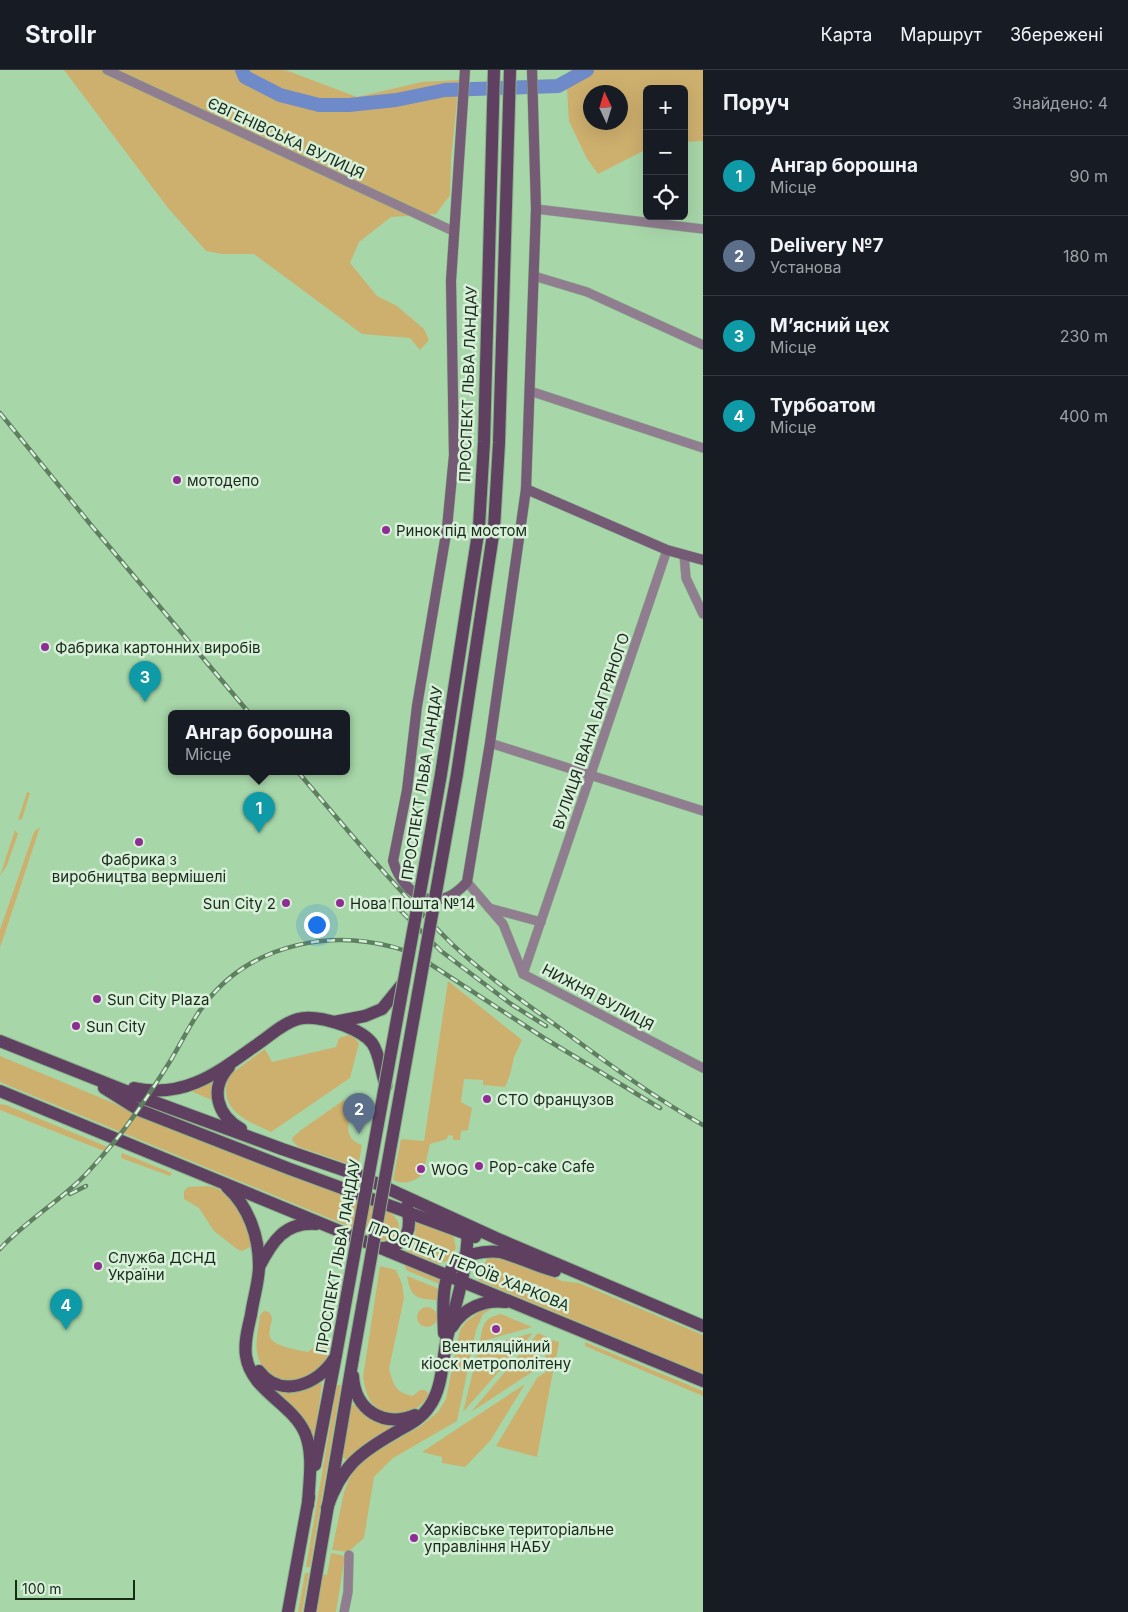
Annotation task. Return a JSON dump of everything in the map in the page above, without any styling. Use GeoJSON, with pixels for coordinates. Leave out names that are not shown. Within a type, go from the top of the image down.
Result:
{"type":"FeatureCollection","features":[{"type":"Feature","properties":{"kind":"main road","name":"ПРОСПЕКТ ЛЬВА ЛАНДАУ"},"geometry":{"type":"LineString","coordinates":[[288,1612],[386,1086],[441,774],[479,526],[484,442],[494,70]]}},
{"type":"Feature","properties":{"kind":"main road","name":"ПРОСПЕКТ ЛЬВА ЛАНДАУ"},"geometry":{"type":"LineString","coordinates":[[310,1612],[350,1374],[457,774],[494,528],[499,443],[510,70]]}},
{"type":"Feature","properties":{"kind":"main road"},"geometry":{"type":"LineString","coordinates":[[334,1022],[365,1016],[382,1009],[404,982]]}},
{"type":"Feature","properties":{"kind":"main road"},"geometry":{"type":"LineString","coordinates":[[85,1076],[144,1090],[168,1091],[197,1083],[284,1025],[297,1019],[311,1018],[334,1022],[356,1031],[372,1043],[386,1086]]}},
{"type":"Feature","properties":{"kind":"main road"},"geometry":{"type":"LineString","coordinates":[[0,1041],[85,1076],[282,1150],[358,1175],[393,1190],[457,1225],[550,1266],[577,1273]]}},
{"type":"Feature","properties":{"kind":"main road"},"geometry":{"type":"LineString","coordinates":[[235,1059],[218,1084],[218,1098],[224,1115],[235,1126],[282,1150]]}},
{"type":"Feature","properties":{"kind":"main road"},"geometry":{"type":"LineString","coordinates":[[85,1076],[139,1110],[393,1207],[408,1219],[457,1225],[703,1326]]}},
{"type":"Feature","properties":{"kind":"main road","name":"ПРОСПЕКТ ГЕРОЇВ ХАРКОВА"},"geometry":{"type":"LineString","coordinates":[[0,1091],[703,1381]]}},
{"type":"Feature","properties":{"kind":"main road"},"geometry":{"type":"LineString","coordinates":[[220,1183],[236,1196],[249,1218],[256,1239],[259,1267],[246,1341],[247,1360],[253,1375],[295,1417],[305,1433],[309,1446],[310,1460],[308,1504]]}},
{"type":"Feature","properties":{"kind":"main road"},"geometry":{"type":"LineString","coordinates":[[384,1248],[396,1246],[403,1241],[407,1234],[408,1219],[405,1201],[393,1190]]}},
{"type":"Feature","properties":{"kind":"main road"},"geometry":{"type":"LineString","coordinates":[[259,1267],[270,1246],[283,1233],[300,1225],[325,1225]]}},
{"type":"Feature","properties":{"kind":"main road"},"geometry":{"type":"LineString","coordinates":[[327,1508],[338,1481],[350,1464],[374,1445],[421,1417],[430,1407],[438,1389],[456,1279],[464,1258],[457,1225]]}},
{"type":"Feature","properties":{"kind":"main road"},"geometry":{"type":"LineString","coordinates":[[464,1258],[485,1252],[498,1252],[552,1270],[577,1273]]}},
{"type":"Feature","properties":{"kind":"main road"},"geometry":{"type":"LineString","coordinates":[[444,1353],[444,1289],[456,1279]]}},
{"type":"Feature","properties":{"kind":"main road"},"geometry":{"type":"LineString","coordinates":[[447,1338],[458,1319],[476,1306],[494,1301],[522,1305]]}},
{"type":"Feature","properties":{"kind":"main road"},"geometry":{"type":"LineString","coordinates":[[246,1341],[251,1360],[261,1374],[273,1383],[284,1387],[299,1386],[314,1379],[330,1365],[336,1355]]}},
{"type":"Feature","properties":{"kind":"main road"},"geometry":{"type":"LineString","coordinates":[[353,1358],[353,1380],[357,1396],[371,1412],[388,1419],[400,1420],[411,1417],[430,1407]]}},
{"type":"Feature","properties":{"kind":"main road"},"geometry":{"type":"LineString","coordinates":[[333,1371],[350,1374]]}},
{"type":"Feature","properties":{"kind":"street","name":"ЄВГЕНІВСЬКА ВУЛИЦЯ"},"geometry":{"type":"LineString","coordinates":[[107,70],[454,231]]}},
{"type":"Feature","properties":{"kind":"street"},"geometry":{"type":"LineString","coordinates":[[465,70],[451,281],[454,455],[447,528],[417,706],[407,790],[393,861],[396,871],[405,886],[414,893],[427,898],[445,899],[458,891],[467,882],[490,743],[526,489],[536,209],[532,70]]}},
{"type":"Feature","properties":{"kind":"street"},"geometry":{"type":"LineString","coordinates":[[536,209],[703,230]]}},
{"type":"Feature","properties":{"kind":"street"},"geometry":{"type":"LineString","coordinates":[[534,276],[587,292],[703,344]]}},
{"type":"Feature","properties":{"kind":"street"},"geometry":{"type":"LineString","coordinates":[[530,391],[703,448]]}},
{"type":"Feature","properties":{"kind":"street"},"geometry":{"type":"LineString","coordinates":[[526,489],[667,550],[703,560]]}},
{"type":"Feature","properties":{"kind":"street","name":"ВУЛИЦЯ ІВАНА БАГРЯНОГО"},"geometry":{"type":"LineString","coordinates":[[523,974],[667,550]]}},
{"type":"Feature","properties":{"kind":"street"},"geometry":{"type":"LineString","coordinates":[[684,555],[686,578],[703,614]]}},
{"type":"Feature","properties":{"kind":"street"},"geometry":{"type":"LineString","coordinates":[[490,743],[703,811]]}},
{"type":"Feature","properties":{"kind":"street","name":"НИЖНЯ ВУЛИЦЯ"},"geometry":{"type":"LineString","coordinates":[[467,882],[503,924],[523,974],[703,1068]]}},
{"type":"Feature","properties":{"kind":"street"},"geometry":{"type":"LineString","coordinates":[[489,908],[541,922]]}},
{"type":"Feature","properties":{"kind":"street"},"geometry":{"type":"LineString","coordinates":[[344,1612],[348,1592],[349,1555]]}},
{"type":"Feature","properties":{"kind":"shaded area"},"geometry":{"type":"Polygon","coordinates":[[[64,70],[282,70],[357,97],[422,82],[459,80],[451,160],[450,195],[436,214],[391,217],[359,242],[350,263],[377,296],[397,306],[424,329],[429,340],[420,350],[410,338],[362,334],[254,254],[222,254],[206,251],[168,208],[64,70]]]}},
{"type":"Feature","properties":{"kind":"shaded area"},"geometry":{"type":"Polygon","coordinates":[[[571,70],[703,70],[703,141],[688,142],[688,85],[643,85],[643,151],[598,174],[586,157],[569,121],[566,74],[571,70]]]}},
{"type":"Feature","properties":{"kind":"shaded area"},"geometry":{"type":"Polygon","coordinates":[[[27,792],[30,793],[22,819],[18,820],[27,792]]]}},
{"type":"Feature","properties":{"kind":"shaded area"},"geometry":{"type":"Polygon","coordinates":[[[40,827],[0,947],[0,930],[34,832],[40,827]]]}},
{"type":"Feature","properties":{"kind":"shaded area"},"geometry":{"type":"Polygon","coordinates":[[[15,830],[18,834],[7,865],[0,876],[15,830]]]}},
{"type":"Feature","properties":{"kind":"shaded area"},"geometry":{"type":"Polygon","coordinates":[[[448,981],[522,1040],[514,1057],[505,1087],[483,1085],[483,1080],[464,1079],[461,1102],[472,1108],[468,1130],[461,1131],[460,1140],[453,1140],[453,1136],[448,1135],[447,1139],[430,1144],[423,1174],[409,1182],[397,1182],[393,1180],[401,1139],[424,1141],[448,981]]]}},
{"type":"Feature","properties":{"kind":"shaded area"},"geometry":{"type":"Polygon","coordinates":[[[348,1035],[352,1036],[359,1043],[350,1078],[271,1132],[236,1113],[231,1106],[227,1098],[226,1088],[228,1076],[265,1049],[272,1062],[336,1047],[339,1038],[348,1035]]]}},
{"type":"Feature","properties":{"kind":"shaded area"},"geometry":{"type":"Polygon","coordinates":[[[0,1056],[135,1112],[389,1212],[398,1221],[397,1236],[391,1242],[382,1240],[0,1082],[0,1056]]]}},
{"type":"Feature","properties":{"kind":"shaded area"},"geometry":{"type":"Polygon","coordinates":[[[215,1077],[216,1102],[191,1091],[215,1077]]]}},
{"type":"Feature","properties":{"kind":"shaded area"},"geometry":{"type":"Polygon","coordinates":[[[344,1100],[351,1105],[348,1123],[349,1134],[356,1142],[362,1145],[358,1167],[299,1147],[293,1142],[292,1138],[344,1100]]]}},
{"type":"Feature","properties":{"kind":"shaded area"},"geometry":{"type":"Polygon","coordinates":[[[0,1104],[108,1147],[104,1151],[0,1110],[0,1104]]]}},
{"type":"Feature","properties":{"kind":"shaded area"},"geometry":{"type":"Polygon","coordinates":[[[122,1153],[172,1173],[170,1176],[121,1158],[122,1153]]]}},
{"type":"Feature","properties":{"kind":"shaded area"},"geometry":{"type":"Polygon","coordinates":[[[208,1186],[227,1194],[234,1201],[247,1227],[252,1246],[242,1251],[237,1249],[214,1231],[199,1208],[184,1199],[184,1191],[188,1187],[208,1186]]]}},
{"type":"Feature","properties":{"kind":"shaded area"},"geometry":{"type":"Polygon","coordinates":[[[416,1221],[453,1234],[456,1248],[449,1260],[439,1264],[407,1251],[415,1237],[416,1221]]]}},
{"type":"Feature","properties":{"kind":"shaded area"},"geometry":{"type":"Polygon","coordinates":[[[488,1256],[524,1264],[562,1281],[579,1283],[703,1335],[703,1374],[478,1280],[488,1256]]]}},
{"type":"Feature","properties":{"kind":"shaded area"},"geometry":{"type":"Polygon","coordinates":[[[405,1265],[441,1280],[442,1285],[406,1270],[405,1265]]]}},
{"type":"Feature","properties":{"kind":"shaded area"},"geometry":{"type":"Polygon","coordinates":[[[380,1266],[396,1270],[402,1284],[404,1298],[389,1369],[392,1380],[399,1390],[407,1394],[413,1396],[420,1390],[425,1390],[429,1394],[419,1407],[404,1414],[389,1414],[375,1406],[368,1396],[363,1377],[380,1266]]]}},
{"type":"Feature","properties":{"kind":"shaded area"},"geometry":{"type":"Polygon","coordinates":[[[407,1276],[442,1290],[442,1301],[417,1297],[411,1290],[407,1276]]]}},
{"type":"Feature","properties":{"kind":"shaded area"},"geometry":{"type":"Polygon","coordinates":[[[427,1307],[434,1310],[437,1317],[434,1324],[427,1327],[420,1324],[417,1317],[420,1310],[427,1307]]]}},
{"type":"Feature","properties":{"kind":"shaded area"},"geometry":{"type":"Polygon","coordinates":[[[486,1307],[491,1309],[483,1314],[476,1330],[457,1421],[393,1458],[374,1477],[364,1538],[348,1552],[332,1550],[344,1492],[352,1472],[370,1455],[421,1426],[438,1412],[446,1399],[460,1330],[466,1322],[486,1307]]]}},
{"type":"Feature","properties":{"kind":"shaded area"},"geometry":{"type":"Polygon","coordinates":[[[264,1311],[269,1312],[272,1317],[270,1337],[281,1346],[308,1352],[313,1348],[317,1339],[326,1338],[330,1340],[327,1357],[319,1368],[310,1375],[290,1381],[280,1380],[263,1368],[256,1347],[260,1315],[264,1311]]]}},
{"type":"Feature","properties":{"kind":"shaded area"},"geometry":{"type":"Polygon","coordinates":[[[501,1314],[532,1327],[480,1342],[487,1320],[501,1314]]]}},
{"type":"Feature","properties":{"kind":"shaded area"},"geometry":{"type":"Polygon","coordinates":[[[533,1333],[463,1412],[479,1347],[533,1333]]]}},
{"type":"Feature","properties":{"kind":"shaded area"},"geometry":{"type":"Polygon","coordinates":[[[538,1333],[547,1337],[532,1372],[471,1412],[538,1333]]]}},
{"type":"Feature","properties":{"kind":"shaded area"},"geometry":{"type":"Polygon","coordinates":[[[552,1340],[559,1342],[556,1359],[540,1369],[552,1340]]]}},
{"type":"Feature","properties":{"kind":"shaded area"},"geometry":{"type":"Polygon","coordinates":[[[585,1342],[703,1391],[703,1396],[585,1346],[585,1342]]]}},
{"type":"Feature","properties":{"kind":"shaded area"},"geometry":{"type":"Polygon","coordinates":[[[554,1366],[537,1457],[496,1446],[537,1378],[554,1366]]]}},
{"type":"Feature","properties":{"kind":"shaded area"},"geometry":{"type":"Polygon","coordinates":[[[321,1382],[315,1434],[313,1437],[278,1392],[294,1391],[321,1382]]]}},
{"type":"Feature","properties":{"kind":"shaded area"},"geometry":{"type":"Polygon","coordinates":[[[525,1384],[490,1441],[465,1467],[442,1463],[442,1457],[422,1452],[525,1384]]]}},
{"type":"Feature","properties":{"kind":"shaded area"},"geometry":{"type":"Polygon","coordinates":[[[337,1385],[341,1385],[310,1567],[306,1567],[337,1385]]]}},
{"type":"Feature","properties":{"kind":"shaded area"},"geometry":{"type":"Polygon","coordinates":[[[355,1404],[390,1425],[391,1429],[348,1461],[343,1458],[351,1406],[355,1404]]]}},
{"type":"Feature","properties":{"kind":"shaded area"},"geometry":{"type":"Polygon","coordinates":[[[331,1553],[345,1556],[336,1612],[315,1612],[322,1574],[327,1575],[331,1553]]]}},
{"type":"Feature","properties":{"kind":"shaded area"},"geometry":{"type":"Polygon","coordinates":[[[305,1573],[309,1573],[302,1612],[298,1612],[305,1573]]]}},
{"type":"Feature","properties":{"kind":"waterway"},"geometry":{"type":"LineString","coordinates":[[242,70],[245,77],[280,95],[319,105],[349,105],[396,100],[445,90],[558,86],[587,70]]}},
{"type":"Feature","properties":{"kind":"railway"},"geometry":{"type":"LineString","coordinates":[[0,413],[91,525],[247,710]]}},
{"type":"Feature","properties":{"kind":"railway"},"geometry":{"type":"LineString","coordinates":[[301,775],[392,881],[465,956],[507,990],[616,1069],[703,1125]]}},
{"type":"Feature","properties":{"kind":"railway"},"geometry":{"type":"LineString","coordinates":[[391,901],[441,951],[511,1004],[546,1026]]}},
{"type":"Feature","properties":{"kind":"railway"},"geometry":{"type":"LineString","coordinates":[[0,1249],[18,1231],[77,1183],[97,1162],[143,1103],[204,1005],[223,984],[246,966],[271,954],[298,945],[325,941],[354,940],[382,944],[409,952]]}},
{"type":"Feature","properties":{"kind":"railway"},"geometry":{"type":"LineString","coordinates":[[424,960],[544,1038],[660,1108]]}},
{"type":"Feature","properties":{"kind":"railway"},"geometry":{"type":"LineString","coordinates":[[70,1194],[86,1186]]}},
{"type":"Feature","properties":{"kind":"place","name":"мотодепо"},"geometry":{"type":"Point","coordinates":[177,480]}},
{"type":"Feature","properties":{"kind":"place","name":"Ринок під мостом"},"geometry":{"type":"Point","coordinates":[386,530]}},
{"type":"Feature","properties":{"kind":"place","name":"Фабрика картонних виробів"},"geometry":{"type":"Point","coordinates":[45,647]}},
{"type":"Feature","properties":{"kind":"place","name":"М’ясний цех"},"geometry":{"type":"Point","coordinates":[145,702]}},
{"type":"Feature","properties":{"kind":"place","name":"Ангар борошна"},"geometry":{"type":"Point","coordinates":[259,833]}},
{"type":"Feature","properties":{"kind":"place","name":"Фабрика з виробництва вермішелі"},"geometry":{"type":"Point","coordinates":[139,842]}},
{"type":"Feature","properties":{"kind":"place","name":"Sun City 2"},"geometry":{"type":"Point","coordinates":[286,903]}},
{"type":"Feature","properties":{"kind":"place","name":"Нова Пошта №14"},"geometry":{"type":"Point","coordinates":[340,903]}},
{"type":"Feature","properties":{"kind":"place","name":"Sun City Plaza"},"geometry":{"type":"Point","coordinates":[97,999]}},
{"type":"Feature","properties":{"kind":"place","name":"Sun City"},"geometry":{"type":"Point","coordinates":[76,1026]}},
{"type":"Feature","properties":{"kind":"place","name":"СТО Французов"},"geometry":{"type":"Point","coordinates":[487,1099]}},
{"type":"Feature","properties":{"kind":"place","name":"Delivery №7"},"geometry":{"type":"Point","coordinates":[359,1134]}},
{"type":"Feature","properties":{"kind":"place","name":"Pop-cake Cafe"},"geometry":{"type":"Point","coordinates":[479,1166]}},
{"type":"Feature","properties":{"kind":"place","name":"WOG"},"geometry":{"type":"Point","coordinates":[421,1169]}},
{"type":"Feature","properties":{"kind":"place","name":"Служба ДСНД України"},"geometry":{"type":"Point","coordinates":[98,1266]}},
{"type":"Feature","properties":{"kind":"place","name":"Вентиляційний кіоск метрополітену"},"geometry":{"type":"Point","coordinates":[496,1329]}},
{"type":"Feature","properties":{"kind":"place","name":"Турбоатом"},"geometry":{"type":"Point","coordinates":[66,1330]}},
{"type":"Feature","properties":{"kind":"place","name":"Харківське територіальне управління НАБУ"},"geometry":{"type":"Point","coordinates":[414,1538]}}]}
